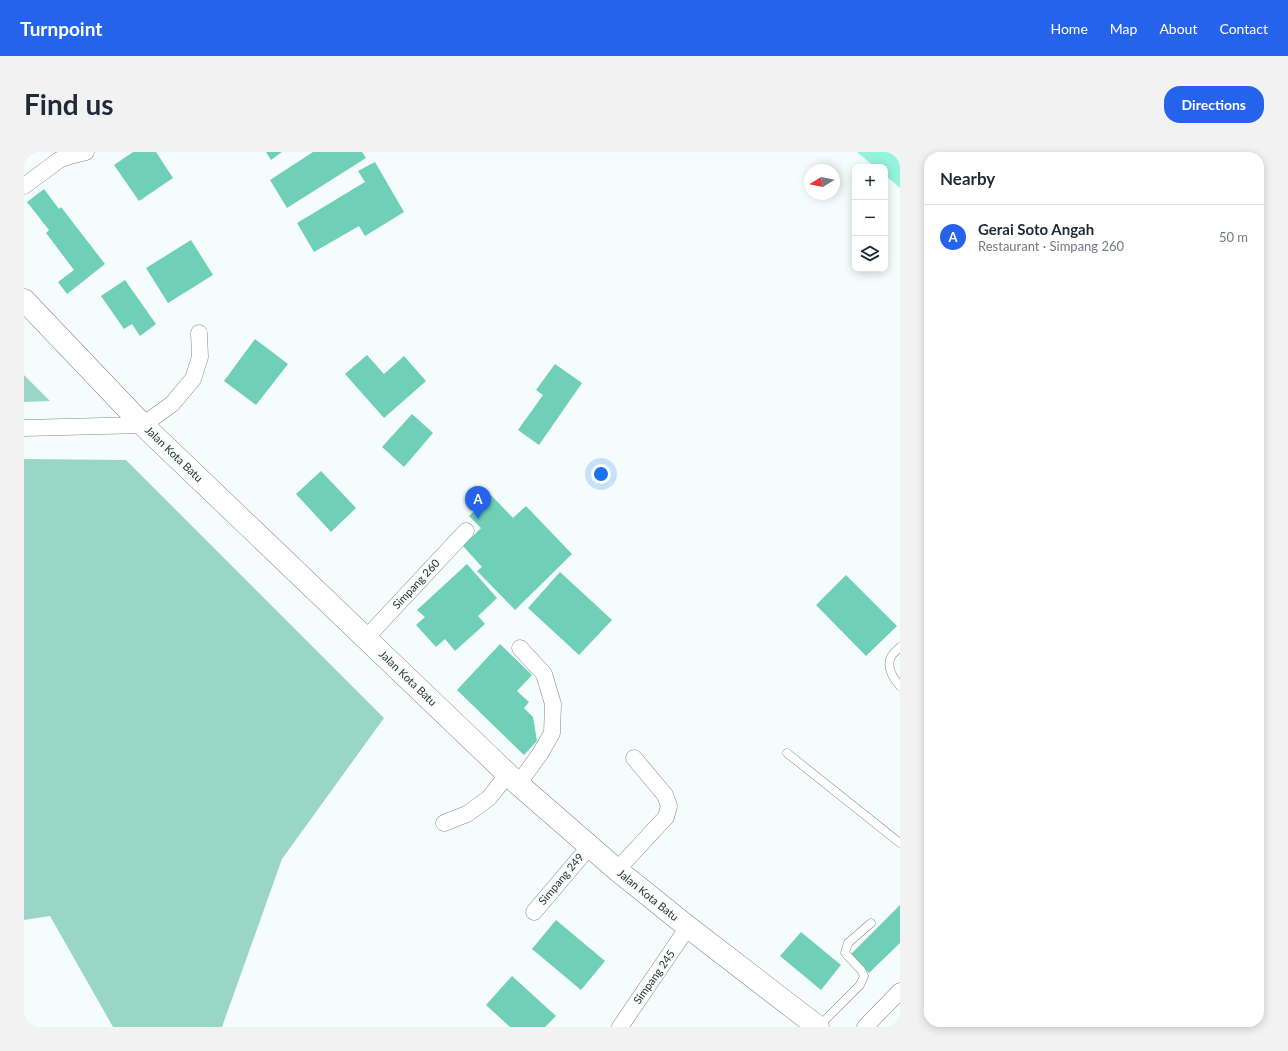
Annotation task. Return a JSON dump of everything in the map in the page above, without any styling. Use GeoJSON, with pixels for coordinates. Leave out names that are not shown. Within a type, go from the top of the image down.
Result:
{"type":"FeatureCollection","features":[{"type":"Feature","properties":{"kind":"main road","name":"Jalan Kota Batu"},"geometry":{"type":"LineString","coordinates":[[24,300],[143,425],[513,779],[589,847],[688,928],[818,1027]]}},
{"type":"Feature","properties":{"kind":"street"},"geometry":{"type":"LineString","coordinates":[[24,186],[60,156],[70,156],[86,152]]}},
{"type":"Feature","properties":{"kind":"street"},"geometry":{"type":"LineString","coordinates":[[24,428],[143,425],[172,404],[194,379],[200,357],[199,333]]}},
{"type":"Feature","properties":{"kind":"street","name":"Simpang 260"},"geometry":{"type":"LineString","coordinates":[[366,638],[466,531]]}},
{"type":"Feature","properties":{"kind":"street"},"geometry":{"type":"LineString","coordinates":[[444,823],[467,814],[513,779],[540,754],[552,733],[553,704],[544,674],[520,648]]}},
{"type":"Feature","properties":{"kind":"street"},"geometry":{"type":"LineString","coordinates":[[617,870],[666,817],[669,806],[665,795],[634,758]]}},
{"type":"Feature","properties":{"kind":"street","name":"Simpang 249"},"geometry":{"type":"LineString","coordinates":[[534,912],[589,847]]}},
{"type":"Feature","properties":{"kind":"street","name":"Simpang 245"},"geometry":{"type":"LineString","coordinates":[[620,1027],[688,928]]}},
{"type":"Feature","properties":{"kind":"street"},"geometry":{"type":"LineString","coordinates":[[865,1027],[900,991]]}},
{"type":"Feature","properties":{"kind":"lane"},"geometry":{"type":"LineString","coordinates":[[900,647],[891,657],[889,669],[894,679],[900,686]]}},
{"type":"Feature","properties":{"kind":"lane"},"geometry":{"type":"LineString","coordinates":[[787,753],[900,842]]}},
{"type":"Feature","properties":{"kind":"lane"},"geometry":{"type":"LineString","coordinates":[[818,1027],[860,985],[864,976],[861,970],[845,953],[848,943],[871,923]]}},
{"type":"Feature","properties":{"kind":"shaded area"},"geometry":{"type":"Polygon","coordinates":[[[857,152],[900,152],[900,188],[888,178],[888,164],[871,164],[857,152]]]}},
{"type":"Feature","properties":{"kind":"shaded area"},"geometry":{"type":"Polygon","coordinates":[[[24,375],[50,401],[24,402],[24,375]]]}},
{"type":"Feature","properties":{"kind":"shaded area"},"geometry":{"type":"Polygon","coordinates":[[[24,459],[126,460],[384,718],[282,859],[222,1027],[113,1027],[50,916],[24,920],[24,459]]]}},
{"type":"Feature","properties":{"kind":"building"},"geometry":{"type":"Polygon","coordinates":[[[133,152],[156,152],[173,178],[139,201],[114,165],[133,152]]]}},
{"type":"Feature","properties":{"kind":"building"},"geometry":{"type":"Polygon","coordinates":[[[266,152],[282,152],[271,160],[266,152]]]}},
{"type":"Feature","properties":{"kind":"building"},"geometry":{"type":"Polygon","coordinates":[[[313,152],[362,152],[366,158],[287,208],[270,180],[313,152]]]}},
{"type":"Feature","properties":{"kind":"building"},"geometry":{"type":"Polygon","coordinates":[[[375,162],[404,212],[365,236],[359,226],[314,252],[297,223],[365,182],[358,171],[375,162]]]}},
{"type":"Feature","properties":{"kind":"building"},"geometry":{"type":"Polygon","coordinates":[[[44,189],[59,209],[61,207],[105,264],[67,294],[58,282],[74,270],[46,233],[49,230],[27,202],[44,189]]]}},
{"type":"Feature","properties":{"kind":"building"},"geometry":{"type":"Polygon","coordinates":[[[191,240],[213,275],[168,303],[146,268],[191,240]]]}},
{"type":"Feature","properties":{"kind":"building"},"geometry":{"type":"Polygon","coordinates":[[[125,280],[156,324],[140,336],[132,324],[124,329],[101,296],[125,280]]]}},
{"type":"Feature","properties":{"kind":"building"},"geometry":{"type":"Polygon","coordinates":[[[255,339],[288,364],[256,405],[224,381],[255,339]]]}},
{"type":"Feature","properties":{"kind":"building"},"geometry":{"type":"Polygon","coordinates":[[[367,355],[384,374],[404,356],[426,381],[384,418],[345,374],[367,355]]]}},
{"type":"Feature","properties":{"kind":"building"},"geometry":{"type":"Polygon","coordinates":[[[555,364],[582,383],[539,445],[518,430],[543,395],[536,390],[555,364]]]}},
{"type":"Feature","properties":{"kind":"building"},"geometry":{"type":"Polygon","coordinates":[[[412,414],[433,433],[404,467],[382,447],[412,414]]]}},
{"type":"Feature","properties":{"kind":"building"},"geometry":{"type":"Polygon","coordinates":[[[321,471],[356,508],[331,532],[296,494],[321,471]]]}},
{"type":"Feature","properties":{"kind":"building"},"geometry":{"type":"Polygon","coordinates":[[[491,495],[513,518],[526,506],[572,554],[515,610],[477,571],[482,567],[463,546],[481,528],[469,516],[491,495]]]}},
{"type":"Feature","properties":{"kind":"building"},"geometry":{"type":"Polygon","coordinates":[[[467,564],[497,598],[478,616],[485,624],[455,651],[445,639],[436,647],[416,625],[425,617],[417,610],[467,564]]]}},
{"type":"Feature","properties":{"kind":"building"},"geometry":{"type":"Polygon","coordinates":[[[560,572],[612,620],[579,655],[528,608],[560,572]]]}},
{"type":"Feature","properties":{"kind":"building"},"geometry":{"type":"Polygon","coordinates":[[[846,575],[897,626],[866,656],[816,605],[846,575]]]}},
{"type":"Feature","properties":{"kind":"building"},"geometry":{"type":"Polygon","coordinates":[[[500,644],[532,675],[517,691],[529,702],[524,708],[533,717],[537,741],[524,755],[457,690],[500,644]]]}},
{"type":"Feature","properties":{"kind":"building"},"geometry":{"type":"Polygon","coordinates":[[[900,905],[900,943],[869,973],[851,954],[900,905]]]}},
{"type":"Feature","properties":{"kind":"building"},"geometry":{"type":"Polygon","coordinates":[[[556,920],[605,961],[581,990],[532,949],[556,920]]]}},
{"type":"Feature","properties":{"kind":"building"},"geometry":{"type":"Polygon","coordinates":[[[801,932],[841,965],[821,990],[780,956],[801,932]]]}},
{"type":"Feature","properties":{"kind":"building"},"geometry":{"type":"Polygon","coordinates":[[[512,976],[556,1016],[545,1027],[510,1027],[486,1005],[512,976]]]}},
{"type":"Feature","properties":{"kind":"place","name":"Gerai Soto Angah"},"geometry":{"type":"Point","coordinates":[478,519]}}]}
